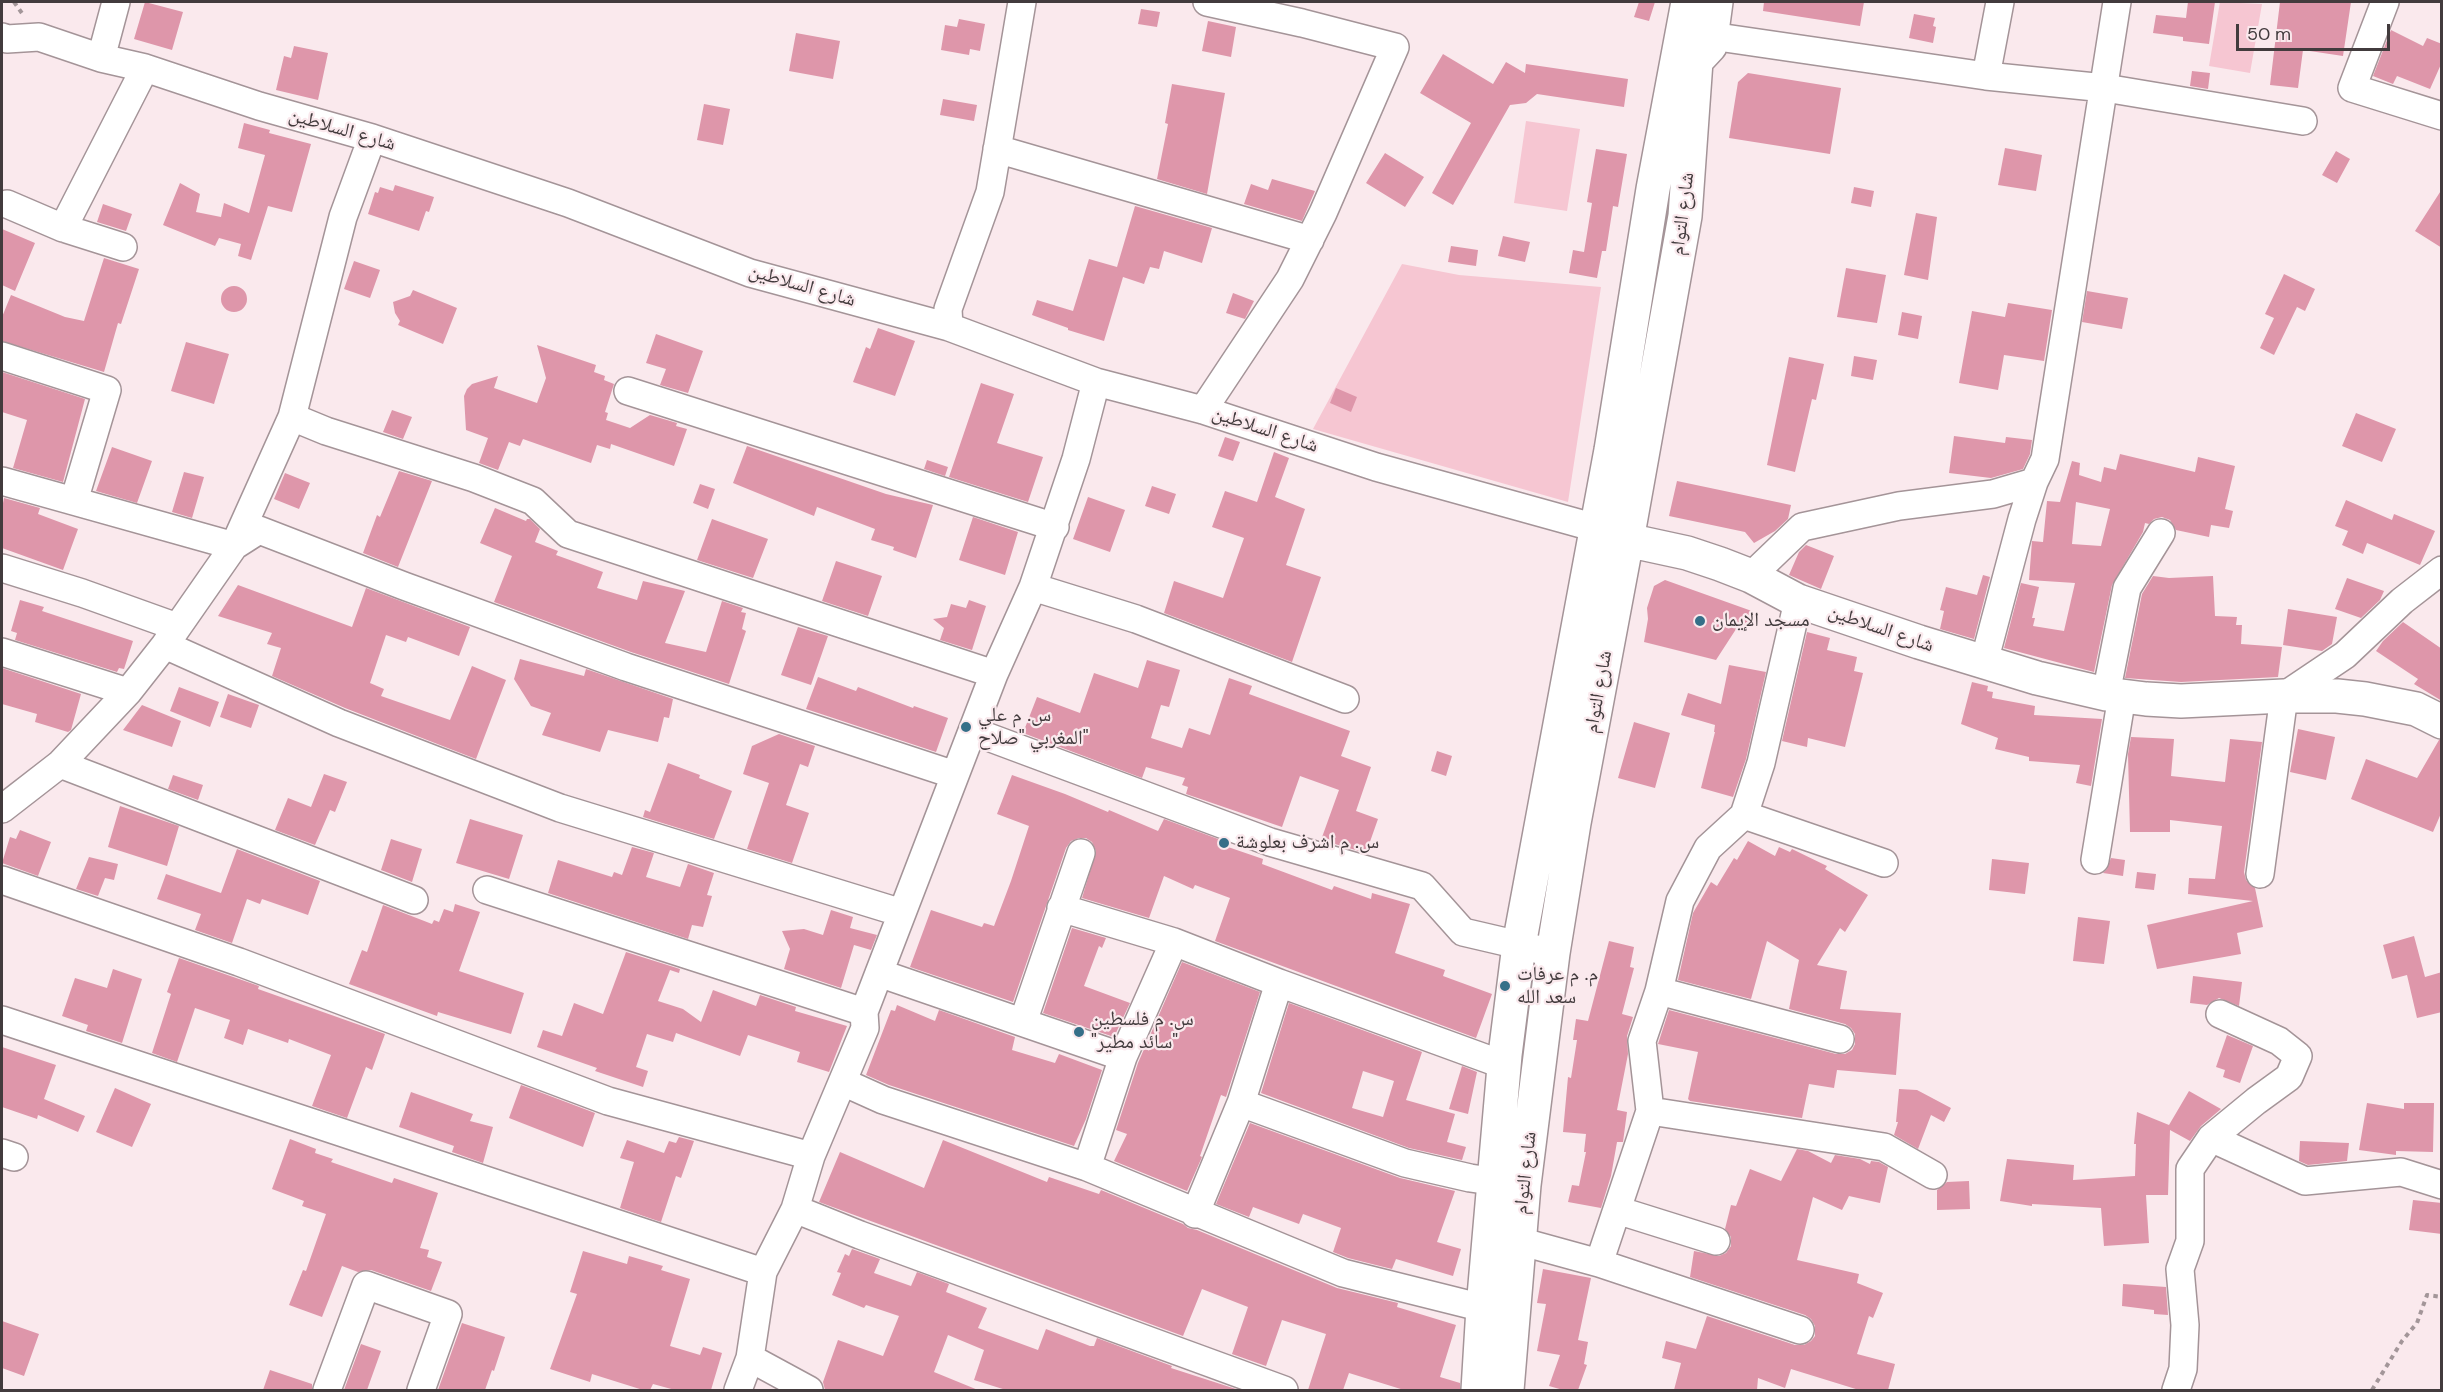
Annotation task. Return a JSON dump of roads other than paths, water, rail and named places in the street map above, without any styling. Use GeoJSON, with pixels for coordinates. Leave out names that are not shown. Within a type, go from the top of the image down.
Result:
{"type":"FeatureCollection","features":[{"type":"Feature","properties":{"kind":"main road","name":"شارع التوام"},"geometry":{"type":"LineString","coordinates":[[1507,1390],[1519,1241],[1509,1183],[1504,1065],[1519,945],[1596,528],[1653,189],[1688,2]]}},
{"type":"Feature","properties":{"kind":"main road","name":"شارع التوام"},"geometry":{"type":"LineString","coordinates":[[1478,1390],[1483,1308],[1553,953],[1574,823],[1628,540],[1685,216],[1696,61],[1710,46],[1716,2]]}},
{"type":"Feature","properties":{"kind":"main road","name":"شارع السلاطين"},"geometry":{"type":"LineString","coordinates":[[1628,540],[1687,553],[1751,576],[1798,601],[2037,678],[2114,695],[2181,701],[2284,696],[2337,696],[2365,699],[2416,710],[2442,722]]}},
{"type":"Feature","properties":{"kind":"street"},"geometry":{"type":"LineString","coordinates":[[101,58],[116,2]]}},
{"type":"Feature","properties":{"kind":"street"},"geometry":{"type":"LineString","coordinates":[[949,327],[948,309],[990,192],[1022,2]]}},
{"type":"Feature","properties":{"kind":"street"},"geometry":{"type":"LineString","coordinates":[[1203,410],[1290,279],[1354,144],[1395,47],[1207,2]]}},
{"type":"Feature","properties":{"kind":"street"},"geometry":{"type":"LineString","coordinates":[[1986,75],[2000,2]]}},
{"type":"Feature","properties":{"kind":"street"},"geometry":{"type":"LineString","coordinates":[[1984,662],[2022,519],[2034,482],[2045,459],[2117,2]]}},
{"type":"Feature","properties":{"kind":"street"},"geometry":{"type":"LineString","coordinates":[[2385,2],[2352,88],[2442,116]]}},
{"type":"Feature","properties":{"kind":"street"},"geometry":{"type":"LineString","coordinates":[[1712,36],[1986,75],[2105,88],[2303,121]]}},
{"type":"Feature","properties":{"kind":"street","name":"شارع السلاطين"},"geometry":{"type":"LineString","coordinates":[[2,37],[7,39],[39,37],[101,58],[145,68],[259,106],[372,138],[568,203],[750,273],[949,327],[1095,382],[1203,410],[1376,467],[1596,528],[1628,540]]}},
{"type":"Feature","properties":{"kind":"street"},"geometry":{"type":"LineString","coordinates":[[63,228],[145,68]]}},
{"type":"Feature","properties":{"kind":"street"},"geometry":{"type":"LineString","coordinates":[[2,810],[60,764],[128,692],[171,636],[234,546],[291,417],[343,217],[372,138]]}},
{"type":"Feature","properties":{"kind":"street"},"geometry":{"type":"LineString","coordinates":[[997,149],[1310,240]]}},
{"type":"Feature","properties":{"kind":"street"},"geometry":{"type":"LineString","coordinates":[[7,204],[63,228],[123,247]]}},
{"type":"Feature","properties":{"kind":"street"},"geometry":{"type":"LineString","coordinates":[[2,356],[107,390],[74,501]]}},
{"type":"Feature","properties":{"kind":"street"},"geometry":{"type":"LineString","coordinates":[[738,1390],[750,1358],[763,1272],[795,1209],[811,1156],[865,1028],[864,1012],[994,674],[1033,587],[1076,459],[1095,382]]}},
{"type":"Feature","properties":{"kind":"street"},"geometry":{"type":"LineString","coordinates":[[628,391],[1055,527]]}},
{"type":"Feature","properties":{"kind":"street"},"geometry":{"type":"LineString","coordinates":[[291,417],[326,431],[474,478],[533,501],[568,534],[994,674]]}},
{"type":"Feature","properties":{"kind":"street"},"geometry":{"type":"LineString","coordinates":[[2,481],[234,546],[259,530],[626,667],[955,775]]}},
{"type":"Feature","properties":{"kind":"street"},"geometry":{"type":"LineString","coordinates":[[1751,576],[1802,527],[1899,506],[1993,494],[2034,482]]}},
{"type":"Feature","properties":{"kind":"street"},"geometry":{"type":"LineString","coordinates":[[2095,860],[2127,588],[2161,533]]}},
{"type":"Feature","properties":{"kind":"street"},"geometry":{"type":"LineString","coordinates":[[2,568],[171,636],[339,723],[560,808],[902,913]]}},
{"type":"Feature","properties":{"kind":"street"},"geometry":{"type":"LineString","coordinates":[[2260,874],[2284,696],[2344,655],[2402,601],[2442,570]]}},
{"type":"Feature","properties":{"kind":"street"},"geometry":{"type":"LineString","coordinates":[[1033,587],[1136,620],[1344,699]]}},
{"type":"Feature","properties":{"kind":"street"},"geometry":{"type":"LineString","coordinates":[[1599,1263],[1650,1111],[1642,1041],[1659,991],[1680,901],[1708,848],[1744,815],[1761,762],[1798,601]]}},
{"type":"Feature","properties":{"kind":"street"},"geometry":{"type":"LineString","coordinates":[[2,651],[128,692]]}},
{"type":"Feature","properties":{"kind":"street"},"geometry":{"type":"LineString","coordinates":[[972,731],[1270,842],[1422,886],[1463,932],[1553,953]]}},
{"type":"Feature","properties":{"kind":"street"},"geometry":{"type":"LineString","coordinates":[[60,764],[414,900]]}},
{"type":"Feature","properties":{"kind":"street"},"geometry":{"type":"LineString","coordinates":[[1744,815],[1884,863]]}},
{"type":"Feature","properties":{"kind":"street"},"geometry":{"type":"LineString","coordinates":[[1023,1022],[1081,853]]}},
{"type":"Feature","properties":{"kind":"street"},"geometry":{"type":"LineString","coordinates":[[2,880],[239,962],[608,1101],[811,1156]]}},
{"type":"Feature","properties":{"kind":"street"},"geometry":{"type":"LineString","coordinates":[[487,890],[864,1012]]}},
{"type":"Feature","properties":{"kind":"street"},"geometry":{"type":"LineString","coordinates":[[1061,908],[1174,942],[1278,984],[1504,1065]]}},
{"type":"Feature","properties":{"kind":"street"},"geometry":{"type":"LineString","coordinates":[[1087,1167],[1123,1057],[1174,942]]}},
{"type":"Feature","properties":{"kind":"street"},"geometry":{"type":"LineString","coordinates":[[879,973],[1123,1057]]}},
{"type":"Feature","properties":{"kind":"street"},"geometry":{"type":"LineString","coordinates":[[1195,1214],[1241,1103],[1278,984]]}},
{"type":"Feature","properties":{"kind":"street"},"geometry":{"type":"LineString","coordinates":[[1659,991],[1840,1039]]}},
{"type":"Feature","properties":{"kind":"street"},"geometry":{"type":"LineString","coordinates":[[2176,1390],[2184,1369],[2186,1325],[2180,1269],[2190,1241],[2190,1169],[2211,1138],[2289,1077],[2298,1056],[2279,1041],[2220,1014]]}},
{"type":"Feature","properties":{"kind":"street"},"geometry":{"type":"LineString","coordinates":[[2,1020],[763,1272]]}},
{"type":"Feature","properties":{"kind":"street"},"geometry":{"type":"LineString","coordinates":[[843,1082],[883,1100],[1087,1167],[1195,1214],[1343,1273],[1483,1308]]}},
{"type":"Feature","properties":{"kind":"street"},"geometry":{"type":"LineString","coordinates":[[1241,1103],[1405,1163],[1509,1183]]}},
{"type":"Feature","properties":{"kind":"street"},"geometry":{"type":"LineString","coordinates":[[1650,1111],[1884,1147],[1933,1175]]}},
{"type":"Feature","properties":{"kind":"street"},"geometry":{"type":"LineString","coordinates":[[2211,1138],[2305,1181],[2401,1172],[2442,1185]]}},
{"type":"Feature","properties":{"kind":"street"},"geometry":{"type":"LineString","coordinates":[[795,1209],[860,1235],[1284,1390]]}},
{"type":"Feature","properties":{"kind":"street"},"geometry":{"type":"LineString","coordinates":[[1617,1210],[1716,1241]]}},
{"type":"Feature","properties":{"kind":"street"},"geometry":{"type":"LineString","coordinates":[[1519,1241],[1599,1263],[1800,1330]]}},
{"type":"Feature","properties":{"kind":"street"},"geometry":{"type":"LineString","coordinates":[[327,1390],[366,1285],[448,1314],[421,1390]]}},
{"type":"Feature","properties":{"kind":"street"},"geometry":{"type":"LineString","coordinates":[[750,1358],[809,1390]]}},
{"type":"Feature","properties":{"kind":"place","name":"مسجد الإيمان"},"geometry":{"type":"Point","coordinates":[1700,621]}},
{"type":"Feature","properties":{"kind":"place","name":"س. م علي المغربي \"صلاح\""},"geometry":{"type":"Point","coordinates":[966,727]}},
{"type":"Feature","properties":{"kind":"place","name":"س. م اشرف بعلوشة"},"geometry":{"type":"Point","coordinates":[1224,843]}},
{"type":"Feature","properties":{"kind":"place","name":"م. م عرفات سعد الله"},"geometry":{"type":"Point","coordinates":[1505,986]}},
{"type":"Feature","properties":{"kind":"place","name":"س. م فلسطين \"سائد مطير\""},"geometry":{"type":"Point","coordinates":[1079,1032]}}]}
